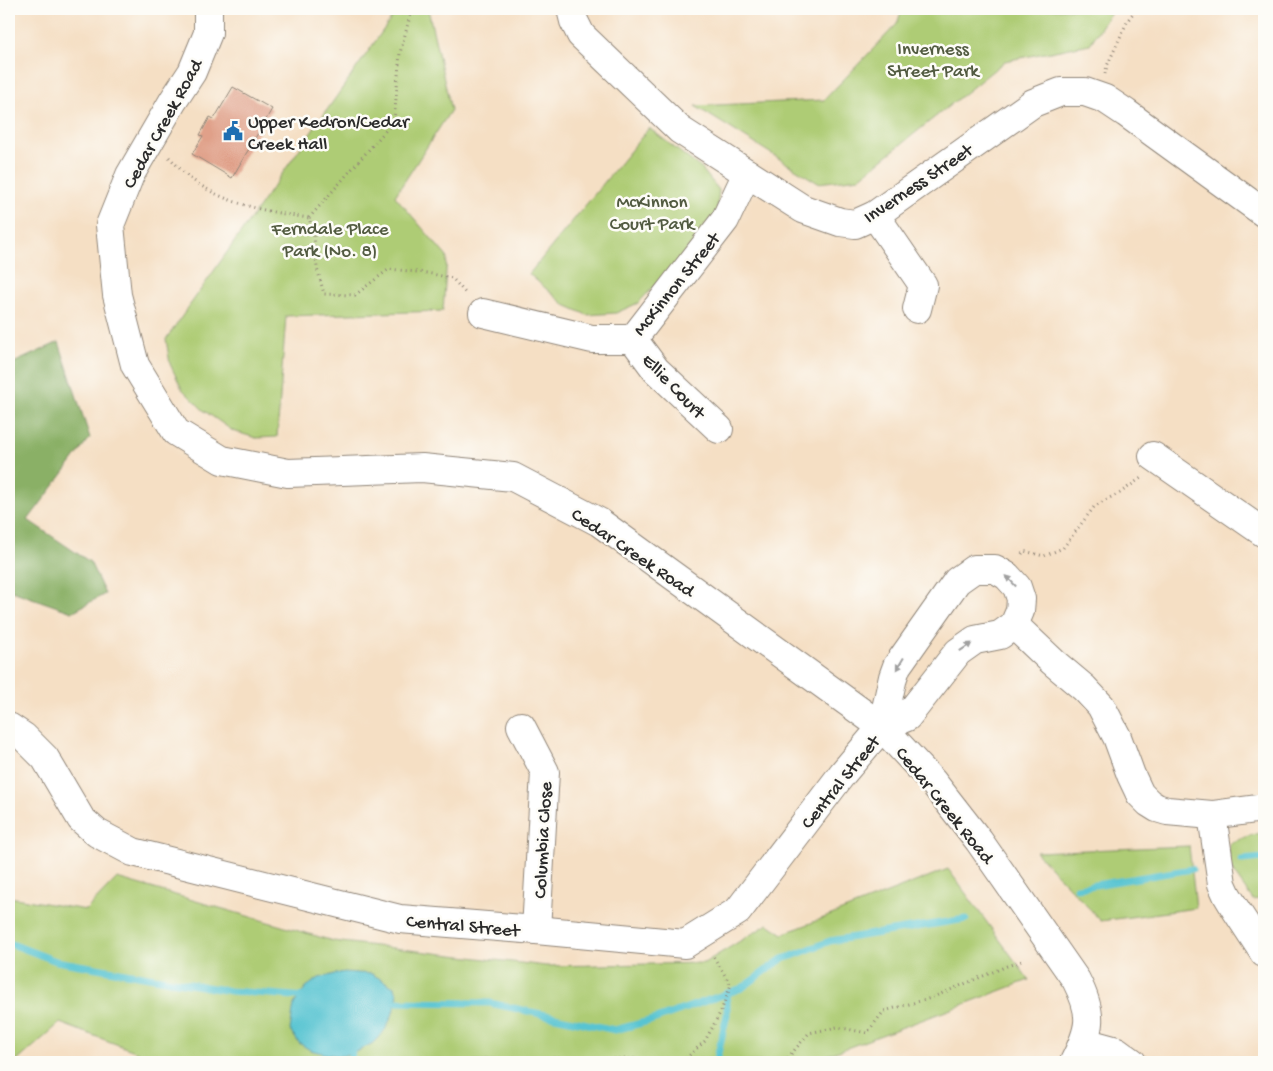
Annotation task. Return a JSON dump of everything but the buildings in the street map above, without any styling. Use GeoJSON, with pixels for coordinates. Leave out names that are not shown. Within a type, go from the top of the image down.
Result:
{"type":"FeatureCollection","features":[{"type":"Feature","properties":{"kind":"street","name":"Cedar Creek Road"},"geometry":{"type":"LineString","coordinates":[[208,9],[208,33],[192,72],[130,174],[110,225],[117,295],[135,365],[176,432],[222,460],[288,473],[422,468],[513,477],[599,522],[882,726],[933,782],[979,841],[1076,980],[1084,995],[1088,1011],[1088,1027],[1079,1052]]}},
{"type":"Feature","properties":{"kind":"street","name":"Inverness Street"},"geometry":{"type":"LineString","coordinates":[[570,9],[581,35],[680,130],[803,209],[840,222],[855,224],[875,215],[1033,103],[1061,92],[1085,92],[1105,99],[1264,213]]}},
{"type":"Feature","properties":{"kind":"street","name":"McKinnon Street"},"geometry":{"type":"LineString","coordinates":[[482,313],[592,338],[633,339],[725,220],[747,173]]}},
{"type":"Feature","properties":{"kind":"street"},"geometry":{"type":"LineString","coordinates":[[875,215],[927,293]]}},
{"type":"Feature","properties":{"kind":"street","name":"Ellie Court"},"geometry":{"type":"LineString","coordinates":[[633,339],[656,370],[719,429]]}},
{"type":"Feature","properties":{"kind":"street"},"geometry":{"type":"LineString","coordinates":[[1152,456],[1264,534]]}},
{"type":"Feature","properties":{"kind":"street"},"geometry":{"type":"LineString","coordinates":[[974,569],[994,569],[1007,576],[1017,587],[1021,599],[1020,611],[1014,625],[1000,635],[975,640],[958,652],[907,717],[882,726],[897,666],[957,580],[974,569]]}},
{"type":"Feature","properties":{"kind":"street"},"geometry":{"type":"LineString","coordinates":[[1014,625],[1084,688],[1101,706],[1117,737],[1140,794],[1149,803],[1167,811],[1212,815],[1264,808]]}},
{"type":"Feature","properties":{"kind":"street","name":"Columbia Close"},"geometry":{"type":"LineString","coordinates":[[521,726],[545,772],[536,930]]}},
{"type":"Feature","properties":{"kind":"street","name":"Central Street"},"geometry":{"type":"LineString","coordinates":[[9,727],[24,737],[44,758],[81,819],[97,833],[133,852],[400,920],[685,944],[738,911],[843,773],[882,726]]}},
{"type":"Feature","properties":{"kind":"street"},"geometry":{"type":"LineString","coordinates":[[1212,815],[1222,884],[1236,910],[1264,953]]}},
{"type":"Feature","properties":{"kind":"street"},"geometry":{"type":"LineString","coordinates":[[1079,1052],[1116,1051],[1132,1062]]}},
{"type":"Feature","properties":{"kind":"path"},"geometry":{"type":"LineString","coordinates":[[309,218],[394,121],[400,53],[412,9]]}},
{"type":"Feature","properties":{"kind":"path"},"geometry":{"type":"LineString","coordinates":[[1098,97],[1107,66],[1128,20],[1136,9]]}},
{"type":"Feature","properties":{"kind":"path"},"geometry":{"type":"LineString","coordinates":[[168,156],[192,180],[215,195],[240,204],[281,214],[309,218]]}},
{"type":"Feature","properties":{"kind":"path"},"geometry":{"type":"LineString","coordinates":[[309,218],[314,236],[317,268],[324,294],[355,295],[389,269],[427,273],[452,278],[482,313]]}},
{"type":"Feature","properties":{"kind":"path"},"geometry":{"type":"LineString","coordinates":[[1022,554],[1024,551],[1044,556],[1063,548],[1094,508],[1140,480],[1152,456]]}},
{"type":"Feature","properties":{"kind":"path"},"geometry":{"type":"LineString","coordinates":[[682,1062],[705,1041],[721,1011],[731,985],[700,934]]}},
{"type":"Feature","properties":{"kind":"path"},"geometry":{"type":"LineString","coordinates":[[786,1062],[809,1033],[837,1027],[867,1033],[884,1011],[931,998],[1025,960]]}},
{"type":"Feature","properties":{"kind":"path"},"geometry":{"type":"LineString","coordinates":[[539,1062],[554,1058],[650,1059],[664,1062]]}},
{"type":"Feature","properties":{"kind":"green space","name":"Ferndale Place Park (No. 8)"},"geometry":{"type":"Polygon","coordinates":[[[398,9],[428,9],[451,110],[395,196],[447,257],[443,311],[286,316],[277,437],[256,438],[233,431],[203,410],[182,389],[170,364],[166,339],[398,9]]]}},
{"type":"Feature","properties":{"kind":"green space","name":"Inverness Street Park"},"geometry":{"type":"Polygon","coordinates":[[[902,9],[1113,9],[1090,44],[1005,61],[859,178],[818,183],[695,106],[824,100],[897,24],[902,9]]]}},
{"type":"Feature","properties":{"kind":"green space","name":"McKinnon Court Park"},"geometry":{"type":"Polygon","coordinates":[[[649,128],[702,169],[719,190],[717,210],[711,228],[638,303],[616,313],[587,315],[565,305],[529,274],[649,128]]]}},
{"type":"Feature","properties":{"kind":"green space"},"geometry":{"type":"Polygon","coordinates":[[[59,342],[90,438],[28,520],[90,562],[105,594],[72,612],[9,590],[9,365],[59,342]]]}},
{"type":"Feature","properties":{"kind":"green space"},"geometry":{"type":"Polygon","coordinates":[[[1264,832],[1264,898],[1253,900],[1229,866],[1229,844],[1264,832]]]}},
{"type":"Feature","properties":{"kind":"green space"},"geometry":{"type":"Polygon","coordinates":[[[1189,846],[1196,908],[1101,921],[1036,852],[1189,846]]]}},
{"type":"Feature","properties":{"kind":"green space"},"geometry":{"type":"Polygon","coordinates":[[[948,869],[1029,980],[809,1062],[164,1062],[60,1023],[16,1062],[9,1062],[9,897],[86,910],[117,878],[333,941],[546,966],[704,963],[768,924],[783,934],[948,869]]]}},
{"type":"Feature","properties":{"kind":"water"},"geometry":{"type":"Polygon","coordinates":[[[344,972],[372,974],[394,987],[398,995],[392,1016],[385,1030],[373,1043],[358,1051],[342,1056],[310,1050],[299,1043],[290,1030],[294,1004],[306,987],[319,978],[344,972]]]}},
{"type":"Feature","properties":{"kind":"waterway"},"geometry":{"type":"LineString","coordinates":[[1242,860],[1264,858]]}},
{"type":"Feature","properties":{"kind":"waterway"},"geometry":{"type":"LineString","coordinates":[[1077,888],[1192,869]]}},
{"type":"Feature","properties":{"kind":"waterway"},"geometry":{"type":"LineString","coordinates":[[388,1002],[490,1003],[615,1030],[653,1020],[742,988],[782,959],[830,941],[966,919]]}},
{"type":"Feature","properties":{"kind":"waterway"},"geometry":{"type":"LineString","coordinates":[[9,943],[56,961],[230,991],[307,997]]}},
{"type":"Feature","properties":{"kind":"waterway"},"geometry":{"type":"LineString","coordinates":[[716,1062],[727,1015],[727,993]]}},
{"type":"Feature","properties":{"kind":"waterway"},"geometry":{"type":"LineString","coordinates":[[351,1062],[352,1045]]}},
{"type":"Feature","properties":{"kind":"place","name":"Upper Kedron/Cedar Creek Hall"},"geometry":{"type":"Point","coordinates":[233,131]}}]}
